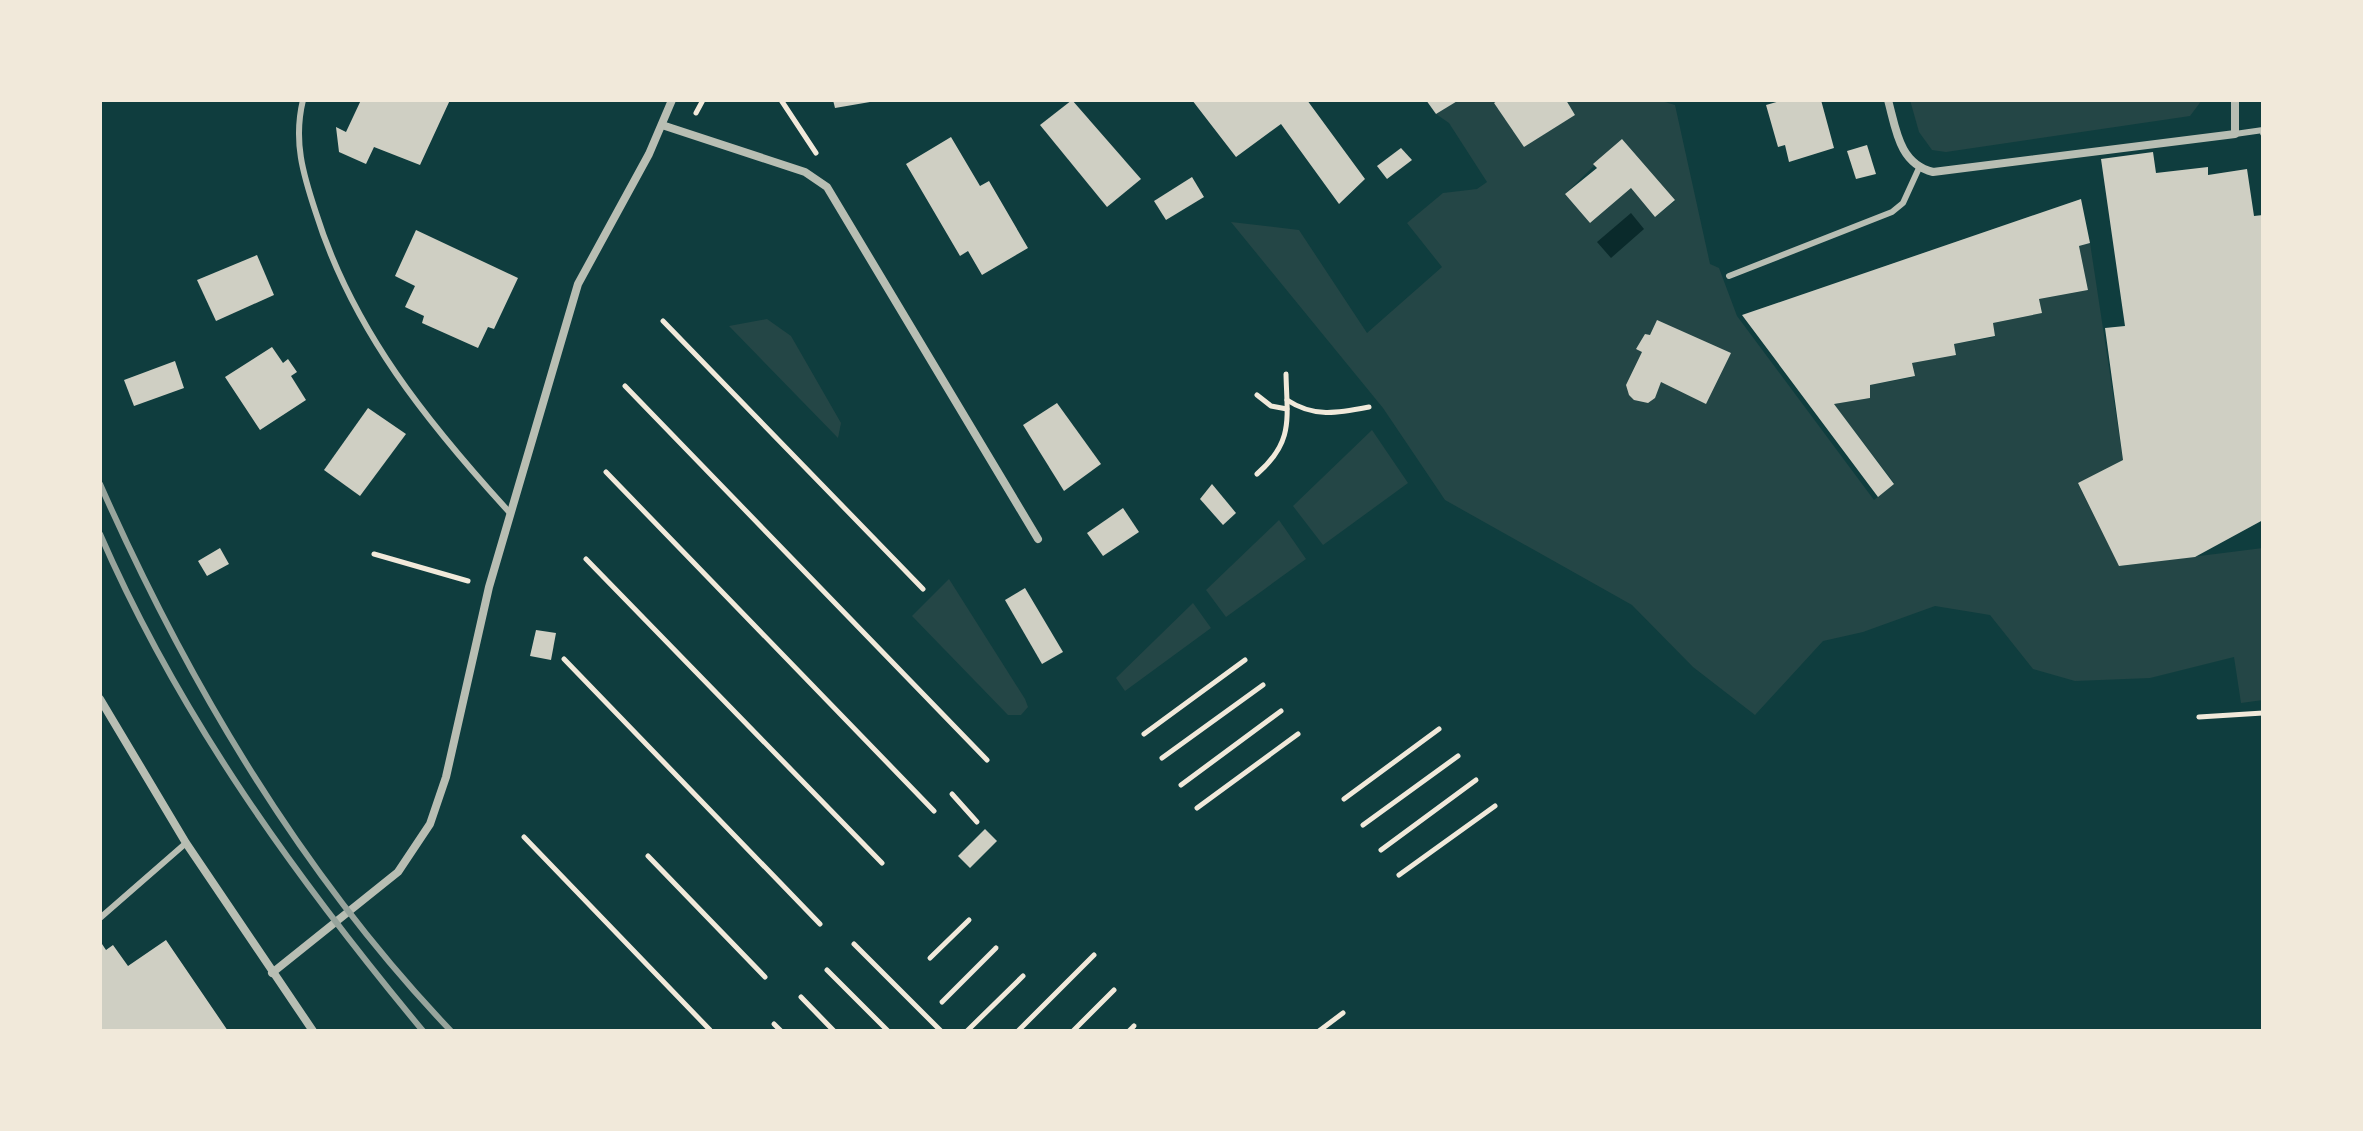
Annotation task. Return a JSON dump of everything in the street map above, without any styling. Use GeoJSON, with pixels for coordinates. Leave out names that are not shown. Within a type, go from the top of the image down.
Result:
{"type":"FeatureCollection","features":[{"type":"Feature","properties":{"kind":"street"},"geometry":{"type":"LineString","coordinates":[[272,973],[387,882],[409,860],[424,837],[446,777],[489,587],[578,284],[662,125],[672,100]]}},
{"type":"Feature","properties":{"kind":"street"},"geometry":{"type":"LineString","coordinates":[[1888,100],[1904,152],[1919,168],[1941,171],[2235,134],[2235,100]]}},
{"type":"Feature","properties":{"kind":"street"},"geometry":{"type":"LineString","coordinates":[[662,125],[805,172],[827,187],[1038,539]]}},
{"type":"Feature","properties":{"kind":"street"},"geometry":{"type":"LineString","coordinates":[[100,699],[186,843],[313,1031]]}},
{"type":"Feature","properties":{"kind":"lane"},"geometry":{"type":"LineString","coordinates":[[303,100],[297,130],[302,168],[350,301],[420,410],[510,513]]}},
{"type":"Feature","properties":{"kind":"lane"},"geometry":{"type":"LineString","coordinates":[[2235,134],[2263,130],[2263,133]]}},
{"type":"Feature","properties":{"kind":"lane"},"geometry":{"type":"LineString","coordinates":[[1729,276],[1892,212],[1903,203],[1919,168]]}},
{"type":"Feature","properties":{"kind":"lane"},"geometry":{"type":"LineString","coordinates":[[100,918],[186,843]]}},
{"type":"Feature","properties":{"kind":"path"},"geometry":{"type":"LineString","coordinates":[[781,100],[810,145]]}},
{"type":"Feature","properties":{"kind":"path"},"geometry":{"type":"LineString","coordinates":[[663,321],[923,589]]}},
{"type":"Feature","properties":{"kind":"path"},"geometry":{"type":"LineString","coordinates":[[1257,474],[1282,445],[1287,409],[1286,374]]}},
{"type":"Feature","properties":{"kind":"path"},"geometry":{"type":"LineString","coordinates":[[625,386],[987,760]]}},
{"type":"Feature","properties":{"kind":"path"},"geometry":{"type":"LineString","coordinates":[[1257,395],[1271,406],[1287,409]]}},
{"type":"Feature","properties":{"kind":"path"},"geometry":{"type":"LineString","coordinates":[[1286,399],[1303,409],[1325,414],[1369,407]]}},
{"type":"Feature","properties":{"kind":"path"},"geometry":{"type":"LineString","coordinates":[[606,472],[934,811]]}},
{"type":"Feature","properties":{"kind":"path"},"geometry":{"type":"LineString","coordinates":[[374,554],[489,587]]}},
{"type":"Feature","properties":{"kind":"path"},"geometry":{"type":"LineString","coordinates":[[586,559],[882,863]]}},
{"type":"Feature","properties":{"kind":"path"},"geometry":{"type":"LineString","coordinates":[[564,659],[820,924]]}},
{"type":"Feature","properties":{"kind":"path"},"geometry":{"type":"LineString","coordinates":[[1144,734],[1245,660]]}},
{"type":"Feature","properties":{"kind":"path"},"geometry":{"type":"LineString","coordinates":[[1162,758],[1263,685]]}},
{"type":"Feature","properties":{"kind":"path"},"geometry":{"type":"LineString","coordinates":[[1181,785],[1281,711]]}},
{"type":"Feature","properties":{"kind":"path"},"geometry":{"type":"LineString","coordinates":[[2199,717],[2263,713]]}},
{"type":"Feature","properties":{"kind":"path"},"geometry":{"type":"LineString","coordinates":[[1344,799],[1439,729]]}},
{"type":"Feature","properties":{"kind":"path"},"geometry":{"type":"LineString","coordinates":[[1197,808],[1298,734]]}},
{"type":"Feature","properties":{"kind":"path"},"geometry":{"type":"LineString","coordinates":[[1363,825],[1458,756]]}},
{"type":"Feature","properties":{"kind":"path"},"geometry":{"type":"LineString","coordinates":[[1381,850],[1476,780]]}},
{"type":"Feature","properties":{"kind":"path"},"geometry":{"type":"LineString","coordinates":[[952,794],[977,822]]}},
{"type":"Feature","properties":{"kind":"path"},"geometry":{"type":"LineString","coordinates":[[1399,875],[1495,806]]}},
{"type":"Feature","properties":{"kind":"path"},"geometry":{"type":"LineString","coordinates":[[524,837],[710,1030]]}},
{"type":"Feature","properties":{"kind":"path"},"geometry":{"type":"LineString","coordinates":[[648,856],[765,977]]}},
{"type":"Feature","properties":{"kind":"path"},"geometry":{"type":"LineString","coordinates":[[930,958],[969,920]]}},
{"type":"Feature","properties":{"kind":"path"},"geometry":{"type":"LineString","coordinates":[[854,944],[941,1031]]}},
{"type":"Feature","properties":{"kind":"path"},"geometry":{"type":"LineString","coordinates":[[942,1002],[996,948]]}},
{"type":"Feature","properties":{"kind":"path"},"geometry":{"type":"LineString","coordinates":[[1018,1031],[1094,955]]}},
{"type":"Feature","properties":{"kind":"path"},"geometry":{"type":"LineString","coordinates":[[827,970],[888,1031]]}},
{"type":"Feature","properties":{"kind":"path"},"geometry":{"type":"LineString","coordinates":[[967,1031],[1023,976]]}},
{"type":"Feature","properties":{"kind":"path"},"geometry":{"type":"LineString","coordinates":[[1073,1031],[1114,990]]}},
{"type":"Feature","properties":{"kind":"path"},"geometry":{"type":"LineString","coordinates":[[801,997],[834,1031]]}},
{"type":"Feature","properties":{"kind":"path"},"geometry":{"type":"LineString","coordinates":[[1319,1031],[1343,1013]]}},
{"type":"Feature","properties":{"kind":"path"},"geometry":{"type":"LineString","coordinates":[[774,1024],[781,1031]]}},
{"type":"Feature","properties":{"kind":"shaded area"},"geometry":{"type":"Polygon","coordinates":[[[1459,100],[1498,100],[1494,103],[1524,147],[1575,115],[1566,100],[1658,100],[1675,105],[1710,264],[1719,268],[1737,316],[1874,500],[1894,483],[1834,404],[1870,398],[1870,385],[1914,377],[1912,363],[1956,354],[1954,344],[1995,337],[1993,323],[2042,313],[2039,299],[2088,290],[2079,246],[2090,243],[2123,460],[2078,484],[2120,566],[2263,548],[2263,700],[2241,703],[2234,657],[2150,678],[2075,681],[2033,669],[1990,615],[1935,606],[1863,632],[1823,641],[1755,715],[1693,667],[1632,605],[1445,500],[1383,408],[1231,222],[1299,230],[1367,333],[1442,267],[1407,223],[1443,193],[1477,189],[1487,182],[1449,123],[1436,114],[1459,100]],[[1622,139],[1565,194],[1590,223],[1631,188],[1655,217],[1675,201],[1622,139]]]}},
{"type":"Feature","properties":{"kind":"shaded area"},"geometry":{"type":"Polygon","coordinates":[[[1910,100],[2202,100],[2190,116],[1946,152],[1932,150],[1919,132],[1910,100]]]}},
{"type":"Feature","properties":{"kind":"shaded area"},"geometry":{"type":"Polygon","coordinates":[[[1631,213],[1644,229],[1611,258],[1597,242],[1631,213]]]}},
{"type":"Feature","properties":{"kind":"shaded area"},"geometry":{"type":"Polygon","coordinates":[[[767,319],[791,336],[841,423],[838,438],[729,326],[767,319]]]}},
{"type":"Feature","properties":{"kind":"shaded area"},"geometry":{"type":"Polygon","coordinates":[[[1372,430],[1408,483],[1323,545],[1293,506],[1372,430]]]}},
{"type":"Feature","properties":{"kind":"shaded area"},"geometry":{"type":"Polygon","coordinates":[[[1279,520],[1306,559],[1226,617],[1206,590],[1279,520]]]}},
{"type":"Feature","properties":{"kind":"shaded area"},"geometry":{"type":"Polygon","coordinates":[[[949,579],[1025,699],[1028,707],[1021,715],[1008,715],[912,616],[949,579]]]}},
{"type":"Feature","properties":{"kind":"shaded area"},"geometry":{"type":"Polygon","coordinates":[[[1193,603],[1211,628],[1125,691],[1116,678],[1193,603]]]}},
{"type":"Feature","properties":{"kind":"building"},"geometry":{"type":"Polygon","coordinates":[[[361,100],[450,100],[420,165],[374,147],[366,164],[339,152],[336,127],[346,132],[361,100]]]}},
{"type":"Feature","properties":{"kind":"building"},"geometry":{"type":"Polygon","coordinates":[[[833,100],[870,100],[870,102],[835,108],[833,100]]]}},
{"type":"Feature","properties":{"kind":"building"},"geometry":{"type":"Polygon","coordinates":[[[1072,100],[1141,179],[1107,207],[1040,125],[1072,100]]]}},
{"type":"Feature","properties":{"kind":"building"},"geometry":{"type":"Polygon","coordinates":[[[1192,100],[1307,100],[1365,179],[1339,204],[1281,124],[1236,157],[1192,100]]]}},
{"type":"Feature","properties":{"kind":"building"},"geometry":{"type":"Polygon","coordinates":[[[1426,100],[1459,100],[1436,114],[1426,100]]]}},
{"type":"Feature","properties":{"kind":"building"},"geometry":{"type":"Polygon","coordinates":[[[1498,100],[1566,100],[1575,115],[1524,147],[1494,103],[1498,100]]]}},
{"type":"Feature","properties":{"kind":"building"},"geometry":{"type":"Polygon","coordinates":[[[1784,100],[1821,100],[1834,148],[1789,162],[1785,145],[1778,147],[1766,105],[1784,100]]]}},
{"type":"Feature","properties":{"kind":"building"},"geometry":{"type":"Polygon","coordinates":[[[951,137],[980,186],[989,181],[1028,248],[982,275],[968,251],[960,256],[906,164],[951,137]]]}},
{"type":"Feature","properties":{"kind":"building"},"geometry":{"type":"Polygon","coordinates":[[[1622,139],[1675,200],[1655,217],[1631,188],[1590,223],[1565,194],[1597,168],[1593,164],[1622,139]]]}},
{"type":"Feature","properties":{"kind":"building"},"geometry":{"type":"Polygon","coordinates":[[[1867,145],[1876,174],[1856,179],[1847,151],[1867,145]]]}},
{"type":"Feature","properties":{"kind":"building"},"geometry":{"type":"Polygon","coordinates":[[[1401,148],[1412,160],[1387,179],[1377,166],[1401,148]]]}},
{"type":"Feature","properties":{"kind":"building"},"geometry":{"type":"Polygon","coordinates":[[[2153,152],[2156,173],[2208,167],[2208,175],[2247,169],[2254,216],[2263,215],[2263,520],[2195,557],[2119,566],[2078,483],[2123,460],[2105,328],[2125,326],[2101,159],[2153,152]]]}},
{"type":"Feature","properties":{"kind":"building"},"geometry":{"type":"Polygon","coordinates":[[[1192,177],[1204,197],[1166,220],[1154,201],[1192,177]]]}},
{"type":"Feature","properties":{"kind":"building"},"geometry":{"type":"Polygon","coordinates":[[[2081,199],[2090,243],[2079,246],[2088,290],[2039,299],[2042,313],[1993,323],[1995,336],[1954,344],[1956,355],[1912,363],[1915,376],[1870,385],[1870,398],[1834,404],[1894,484],[1878,497],[1742,315],[2081,199]]]}},
{"type":"Feature","properties":{"kind":"building"},"geometry":{"type":"Polygon","coordinates":[[[416,230],[518,278],[494,329],[488,327],[478,348],[422,323],[424,316],[405,307],[415,286],[395,276],[416,230]]]}},
{"type":"Feature","properties":{"kind":"building"},"geometry":{"type":"Polygon","coordinates":[[[257,255],[274,295],[216,321],[197,280],[257,255]]]}},
{"type":"Feature","properties":{"kind":"building"},"geometry":{"type":"Polygon","coordinates":[[[1657,320],[1731,353],[1706,404],[1661,382],[1655,398],[1648,403],[1634,400],[1629,395],[1626,385],[1642,352],[1636,349],[1645,334],[1650,335],[1657,320]]]}},
{"type":"Feature","properties":{"kind":"building"},"geometry":{"type":"Polygon","coordinates":[[[272,347],[283,363],[288,359],[297,372],[291,376],[306,400],[260,430],[225,377],[272,347]]]}},
{"type":"Feature","properties":{"kind":"building"},"geometry":{"type":"Polygon","coordinates":[[[175,361],[184,388],[134,406],[124,380],[175,361]]]}},
{"type":"Feature","properties":{"kind":"building"},"geometry":{"type":"Polygon","coordinates":[[[1057,403],[1101,464],[1064,491],[1023,425],[1057,403]]]}},
{"type":"Feature","properties":{"kind":"building"},"geometry":{"type":"Polygon","coordinates":[[[368,408],[406,434],[360,496],[324,470],[368,408]]]}},
{"type":"Feature","properties":{"kind":"building"},"geometry":{"type":"Polygon","coordinates":[[[1212,484],[1236,513],[1223,525],[1200,499],[1212,484]]]}},
{"type":"Feature","properties":{"kind":"building"},"geometry":{"type":"Polygon","coordinates":[[[1123,508],[1139,532],[1103,556],[1087,533],[1123,508]]]}},
{"type":"Feature","properties":{"kind":"building"},"geometry":{"type":"Polygon","coordinates":[[[220,548],[229,564],[207,576],[198,561],[220,548]]]}},
{"type":"Feature","properties":{"kind":"building"},"geometry":{"type":"Polygon","coordinates":[[[1025,588],[1063,652],[1042,664],[1005,600],[1025,588]]]}},
{"type":"Feature","properties":{"kind":"building"},"geometry":{"type":"Polygon","coordinates":[[[536,630],[556,633],[551,660],[530,656],[536,630]]]}},
{"type":"Feature","properties":{"kind":"building"},"geometry":{"type":"Polygon","coordinates":[[[985,829],[997,841],[970,868],[958,856],[985,829]]]}},
{"type":"Feature","properties":{"kind":"building"},"geometry":{"type":"Polygon","coordinates":[[[166,940],[228,1031],[101,1031],[100,941],[106,950],[113,945],[128,966],[166,940]]]}},
{"type":"Feature","properties":{"kind":"railway"},"geometry":{"type":"LineString","coordinates":[[100,484],[171,631],[252,773],[345,907],[451,1031]]}},
{"type":"Feature","properties":{"kind":"railway"},"geometry":{"type":"LineString","coordinates":[[100,534],[166,668],[244,794],[330,915],[423,1031]]}}]}
